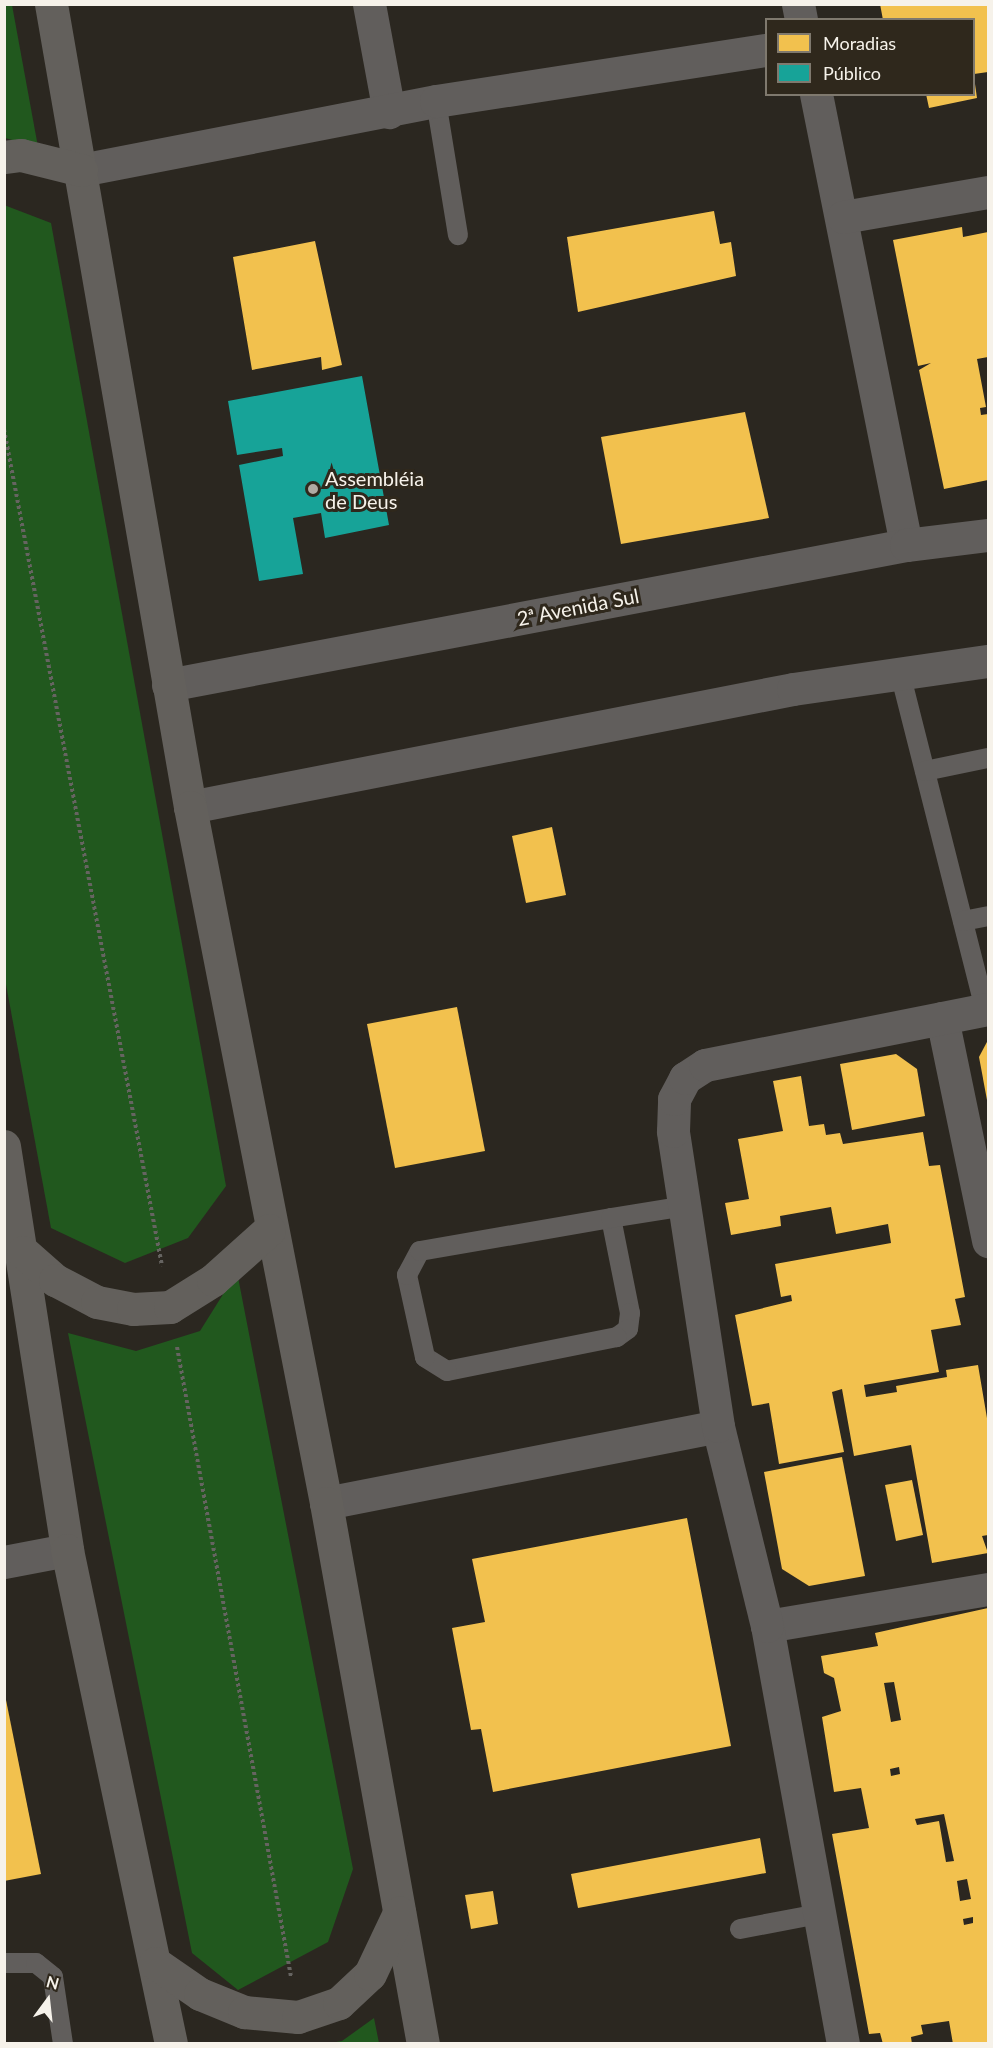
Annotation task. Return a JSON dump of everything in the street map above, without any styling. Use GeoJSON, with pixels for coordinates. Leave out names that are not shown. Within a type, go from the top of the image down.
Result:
{"type":"FeatureCollection","features":[{"type":"Feature","properties":{"kind":"main road"},"geometry":{"type":"LineString","coordinates":[[51,4],[190,807],[269,1230],[326,1503],[423,2043]]}},
{"type":"Feature","properties":{"kind":"main road"},"geometry":{"type":"LineString","coordinates":[[4,157],[21,155],[81,170]]}},
{"type":"Feature","properties":{"kind":"main road"},"geometry":{"type":"LineString","coordinates":[[4,1146],[23,1252],[68,1550],[171,2043]]}},
{"type":"Feature","properties":{"kind":"main road"},"geometry":{"type":"LineString","coordinates":[[23,1252],[55,1280],[97,1302],[133,1310],[170,1307],[213,1280],[269,1230]]}},
{"type":"Feature","properties":{"kind":"main road"},"geometry":{"type":"LineString","coordinates":[[155,1963],[200,1994],[244,2012],[298,2018],[339,2003],[370,1974],[399,1912]]}},
{"type":"Feature","properties":{"kind":"street"},"geometry":{"type":"LineString","coordinates":[[369,4],[389,112]]}},
{"type":"Feature","properties":{"kind":"street"},"geometry":{"type":"LineString","coordinates":[[81,170],[389,112],[436,101],[765,50]]}},
{"type":"Feature","properties":{"kind":"street"},"geometry":{"type":"LineString","coordinates":[[816,96],[843,217],[906,545]]}},
{"type":"Feature","properties":{"kind":"street"},"geometry":{"type":"LineString","coordinates":[[843,217],[988,192]]}},
{"type":"Feature","properties":{"kind":"street","name":"2ᵃ Avenida Sul"},"geometry":{"type":"LineString","coordinates":[[168,685],[906,545],[988,535]]}},
{"type":"Feature","properties":{"kind":"street"},"geometry":{"type":"LineString","coordinates":[[190,807],[900,673],[988,661]]}},
{"type":"Feature","properties":{"kind":"street"},"geometry":{"type":"LineString","coordinates":[[843,2043],[767,1626],[718,1426],[673,1131],[674,1099],[685,1078],[705,1065],[987,1009]]}},
{"type":"Feature","properties":{"kind":"street"},"geometry":{"type":"LineString","coordinates":[[942,1018],[988,1241]]}},
{"type":"Feature","properties":{"kind":"street"},"geometry":{"type":"LineString","coordinates":[[326,1503],[718,1426]]}},
{"type":"Feature","properties":{"kind":"street"},"geometry":{"type":"LineString","coordinates":[[4,1562],[68,1550]]}},
{"type":"Feature","properties":{"kind":"street"},"geometry":{"type":"LineString","coordinates":[[767,1626],[988,1589]]}},
{"type":"Feature","properties":{"kind":"lane"},"geometry":{"type":"LineString","coordinates":[[436,101],[458,235]]}},
{"type":"Feature","properties":{"kind":"lane"},"geometry":{"type":"LineString","coordinates":[[900,673],[987,1009]]}},
{"type":"Feature","properties":{"kind":"lane"},"geometry":{"type":"LineString","coordinates":[[925,771],[988,758]]}},
{"type":"Feature","properties":{"kind":"lane"},"geometry":{"type":"LineString","coordinates":[[963,921],[988,916]]}},
{"type":"Feature","properties":{"kind":"lane"},"geometry":{"type":"LineString","coordinates":[[611,1218],[630,1313],[628,1329],[617,1337],[447,1371],[425,1357],[407,1275],[420,1251],[611,1218],[685,1206]]}},
{"type":"Feature","properties":{"kind":"lane"},"geometry":{"type":"LineString","coordinates":[[741,1929],[819,1914]]}},
{"type":"Feature","properties":{"kind":"lane"},"geometry":{"type":"LineString","coordinates":[[4,1963],[36,1963],[53,1977],[63,2043]]}},
{"type":"Feature","properties":{"kind":"path"},"geometry":{"type":"LineString","coordinates":[[4,429],[170,1307],[298,2018]]}},
{"type":"Feature","properties":{"kind":"green space"},"geometry":{"type":"Polygon","coordinates":[[[4,5],[12,5],[38,147],[5,138],[4,5]]]}},
{"type":"Feature","properties":{"kind":"green space"},"geometry":{"type":"Polygon","coordinates":[[[4,205],[51,223],[226,1186],[188,1238],[125,1263],[51,1228],[5,979],[4,205]]]}},
{"type":"Feature","properties":{"kind":"green space"},"geometry":{"type":"Polygon","coordinates":[[[237,1272],[353,1869],[328,1942],[238,1990],[192,1953],[68,1333],[136,1351],[200,1331],[237,1272]]]}},
{"type":"Feature","properties":{"kind":"green space"},"geometry":{"type":"Polygon","coordinates":[[[374,2018],[379,2043],[330,2043],[342,2041],[374,2018]]]}},
{"type":"Feature","properties":{"kind":"building: Moradias"},"geometry":{"type":"Polygon","coordinates":[[[880,4],[987,4],[988,72],[975,74],[975,18],[883,18],[880,4]]]}},
{"type":"Feature","properties":{"kind":"building: Moradias"},"geometry":{"type":"Polygon","coordinates":[[[975,84],[977,98],[929,108],[926,96],[975,96],[975,84]]]}},
{"type":"Feature","properties":{"kind":"building: Moradias"},"geometry":{"type":"Polygon","coordinates":[[[714,211],[720,244],[731,242],[736,276],[578,312],[567,237],[714,211]]]}},
{"type":"Feature","properties":{"kind":"building: Moradias"},"geometry":{"type":"Polygon","coordinates":[[[962,227],[963,237],[988,232],[988,357],[977,359],[986,407],[980,408],[981,415],[988,414],[988,480],[944,489],[919,370],[931,363],[918,366],[893,240],[962,227]]]}},
{"type":"Feature","properties":{"kind":"building: Moradias"},"geometry":{"type":"Polygon","coordinates":[[[315,241],[342,365],[322,370],[321,357],[252,370],[233,257],[315,241]]]}},
{"type":"Feature","properties":{"kind":"building: Moradias"},"geometry":{"type":"Polygon","coordinates":[[[745,412],[769,518],[621,544],[601,437],[745,412]]]}},
{"type":"Feature","properties":{"kind":"building: Moradias"},"geometry":{"type":"Polygon","coordinates":[[[552,827],[566,895],[526,903],[512,836],[552,827]]]}},
{"type":"Feature","properties":{"kind":"building: Moradias"},"geometry":{"type":"Polygon","coordinates":[[[457,1007],[485,1151],[395,1168],[367,1024],[457,1007]]]}},
{"type":"Feature","properties":{"kind":"building: Moradias"},"geometry":{"type":"Polygon","coordinates":[[[988,1040],[988,1099],[987,1100],[979,1057],[988,1040]]]}},
{"type":"Feature","properties":{"kind":"building: Moradias"},"geometry":{"type":"Polygon","coordinates":[[[896,1054],[917,1069],[925,1116],[852,1130],[840,1064],[896,1054]]]}},
{"type":"Feature","properties":{"kind":"building: Moradias"},"geometry":{"type":"Polygon","coordinates":[[[801,1076],[809,1126],[824,1124],[826,1135],[840,1133],[843,1144],[923,1132],[929,1166],[940,1165],[965,1297],[955,1299],[961,1325],[931,1330],[939,1372],[864,1385],[866,1397],[897,1392],[896,1386],[947,1377],[946,1370],[978,1365],[988,1424],[988,1535],[982,1536],[988,1553],[932,1563],[911,1445],[854,1456],[842,1389],[832,1392],[844,1452],[779,1464],[769,1403],[752,1406],[735,1315],[792,1301],[791,1295],[781,1297],[775,1264],[891,1243],[888,1224],[836,1234],[831,1207],[780,1216],[781,1226],[731,1235],[725,1203],[749,1199],[738,1139],[783,1131],[773,1081],[801,1076]]]}},
{"type":"Feature","properties":{"kind":"building: Moradias"},"geometry":{"type":"Polygon","coordinates":[[[842,1457],[865,1576],[809,1586],[782,1569],[764,1472],[842,1457]]]}},
{"type":"Feature","properties":{"kind":"building: Moradias"},"geometry":{"type":"Polygon","coordinates":[[[912,1480],[923,1535],[896,1541],[885,1485],[912,1480]]]}},
{"type":"Feature","properties":{"kind":"building: Moradias"},"geometry":{"type":"Polygon","coordinates":[[[687,1518],[731,1746],[493,1792],[481,1729],[471,1730],[452,1628],[485,1622],[472,1559],[687,1518]]]}},
{"type":"Feature","properties":{"kind":"building: Moradias"},"geometry":{"type":"Polygon","coordinates":[[[988,1608],[988,2044],[953,2044],[949,2021],[921,2025],[923,2034],[911,2037],[912,2044],[883,2044],[880,2033],[869,2034],[832,1834],[869,1828],[861,1788],[834,1792],[822,1717],[841,1711],[834,1678],[824,1673],[821,1656],[878,1646],[875,1633],[988,1608]],[[894,1682],[884,1683],[891,1722],[901,1720],[894,1682]],[[899,1767],[890,1769],[891,1776],[900,1774],[899,1767]],[[944,1814],[915,1819],[917,1825],[939,1821],[946,1862],[954,1861],[944,1814]],[[967,1879],[957,1881],[960,1901],[971,1899],[967,1879]],[[973,1917],[963,1919],[964,1925],[973,1923],[973,1917]]]}},
{"type":"Feature","properties":{"kind":"building: Moradias"},"geometry":{"type":"Polygon","coordinates":[[[4,1690],[41,1874],[4,1881],[4,1690]]]}},
{"type":"Feature","properties":{"kind":"building: Moradias"},"geometry":{"type":"Polygon","coordinates":[[[760,1838],[766,1873],[578,1908],[571,1874],[760,1838]]]}},
{"type":"Feature","properties":{"kind":"building: Moradias"},"geometry":{"type":"Polygon","coordinates":[[[493,1891],[498,1924],[471,1929],[465,1895],[493,1891]]]}},
{"type":"Feature","properties":{"kind":"building: Público","name":"Assembléia de Deus"},"geometry":{"type":"Polygon","coordinates":[[[362,376],[389,525],[325,538],[321,513],[293,518],[303,574],[259,581],[239,465],[283,456],[282,448],[237,455],[228,401],[362,376]]]}},
{"type":"Feature","properties":{"kind":"place","name":"Assembléia de Deus"},"geometry":{"type":"Point","coordinates":[313,489]}}]}
